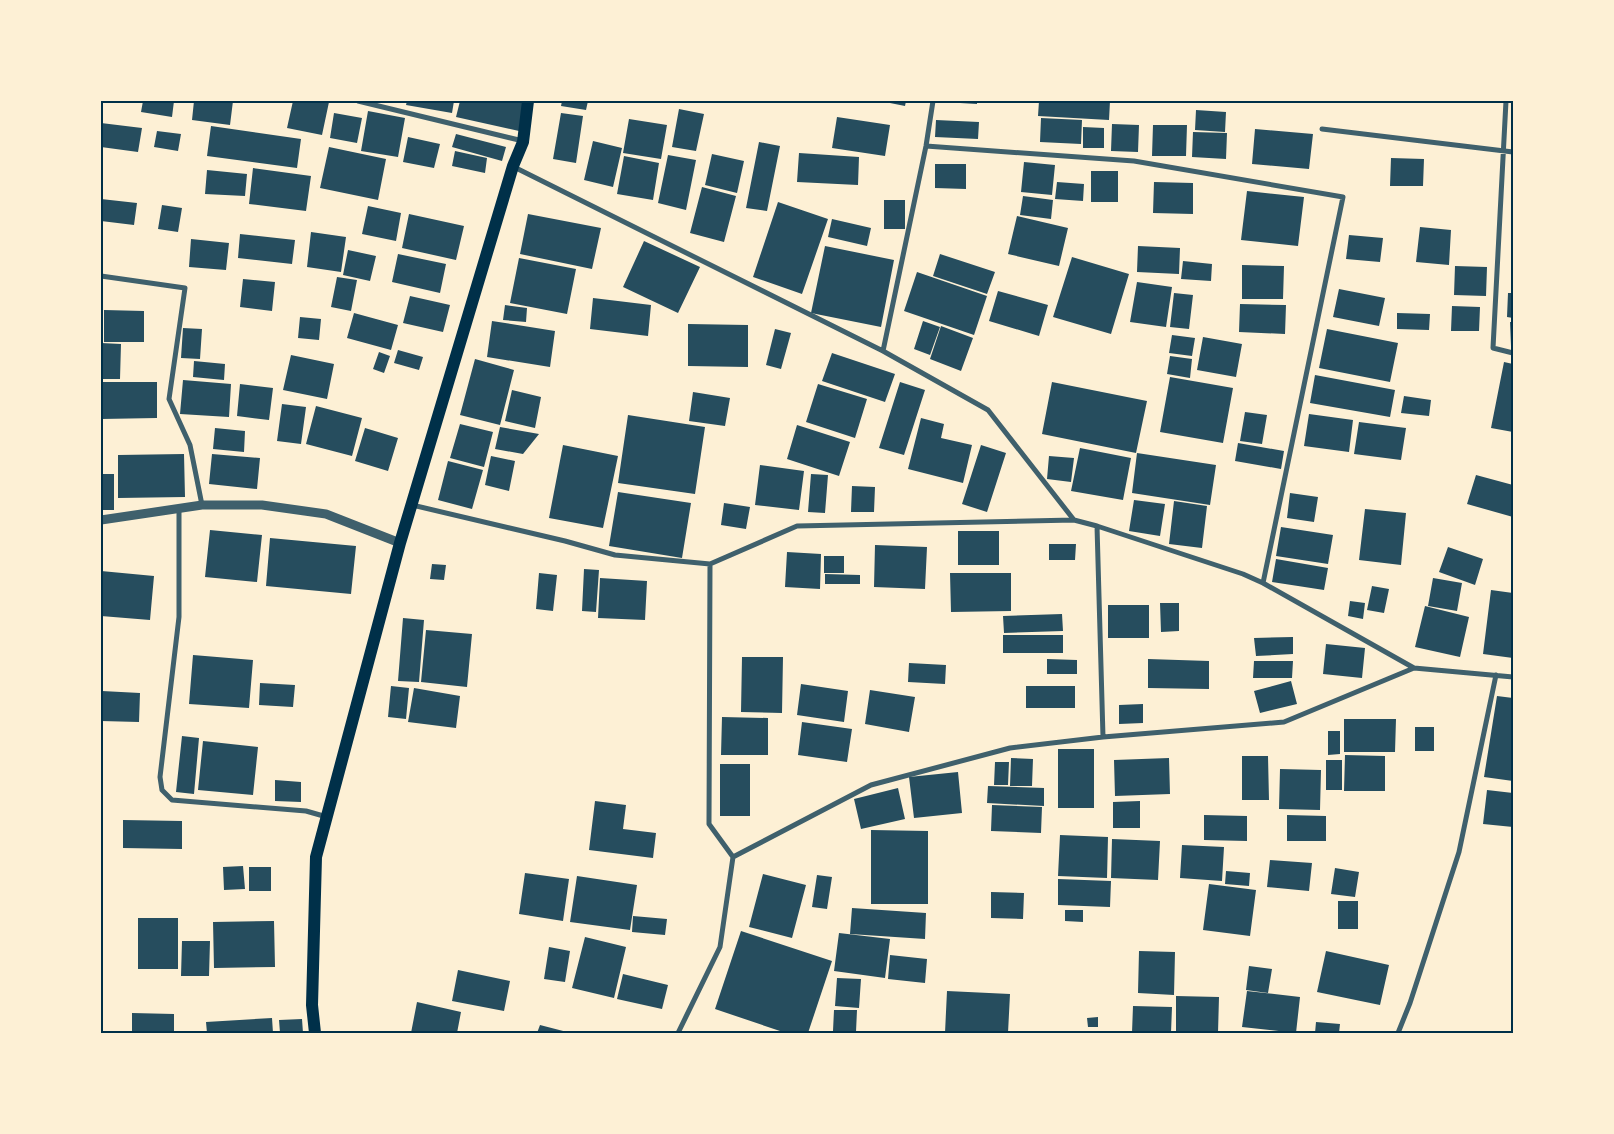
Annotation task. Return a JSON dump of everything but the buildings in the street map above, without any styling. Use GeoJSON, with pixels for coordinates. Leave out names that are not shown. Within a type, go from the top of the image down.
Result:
{"type":"FeatureCollection","features":[{"type":"Feature","properties":{"kind":"main road"},"geometry":{"type":"LineString","coordinates":[[315,1033],[312,1005],[316,857],[400,544],[513,166],[523,142],[528,101]]}},
{"type":"Feature","properties":{"kind":"street"},"geometry":{"type":"LineString","coordinates":[[358,101],[523,142]]}},
{"type":"Feature","properties":{"kind":"street"},"geometry":{"type":"LineString","coordinates":[[883,351],[926,146],[933,101]]}},
{"type":"Feature","properties":{"kind":"street"},"geometry":{"type":"LineString","coordinates":[[1506,101],[1493,348],[1513,353]]}},
{"type":"Feature","properties":{"kind":"street"},"geometry":{"type":"LineString","coordinates":[[1322,129],[1513,152]]}},
{"type":"Feature","properties":{"kind":"street"},"geometry":{"type":"LineString","coordinates":[[926,146],[1134,161],[1343,197],[1263,583]]}},
{"type":"Feature","properties":{"kind":"street"},"geometry":{"type":"LineString","coordinates":[[513,166],[883,351],[988,410],[1074,520]]}},
{"type":"Feature","properties":{"kind":"street"},"geometry":{"type":"LineString","coordinates":[[101,276],[185,288],[169,399],[190,445],[202,505]]}},
{"type":"Feature","properties":{"kind":"street"},"geometry":{"type":"LineString","coordinates":[[101,520],[202,505],[262,505],[326,514],[400,544]]}},
{"type":"Feature","properties":{"kind":"street"},"geometry":{"type":"LineString","coordinates":[[412,505],[615,555],[710,564],[798,526],[1074,520],[1243,574],[1263,583],[1414,668],[1513,677]]}},
{"type":"Feature","properties":{"kind":"street"},"geometry":{"type":"LineString","coordinates":[[179,508],[179,617],[160,777],[162,790],[172,800],[306,811],[326,817]]}},
{"type":"Feature","properties":{"kind":"street"},"geometry":{"type":"LineString","coordinates":[[1097,526],[1103,737]]}},
{"type":"Feature","properties":{"kind":"street"},"geometry":{"type":"LineString","coordinates":[[678,1033],[720,947],[733,857],[709,824],[710,564]]}},
{"type":"Feature","properties":{"kind":"street"},"geometry":{"type":"LineString","coordinates":[[733,857],[871,785],[1010,748],[1103,737],[1284,722],[1414,668]]}},
{"type":"Feature","properties":{"kind":"street"},"geometry":{"type":"LineString","coordinates":[[1398,1033],[1459,852],[1496,675]]}}]}
